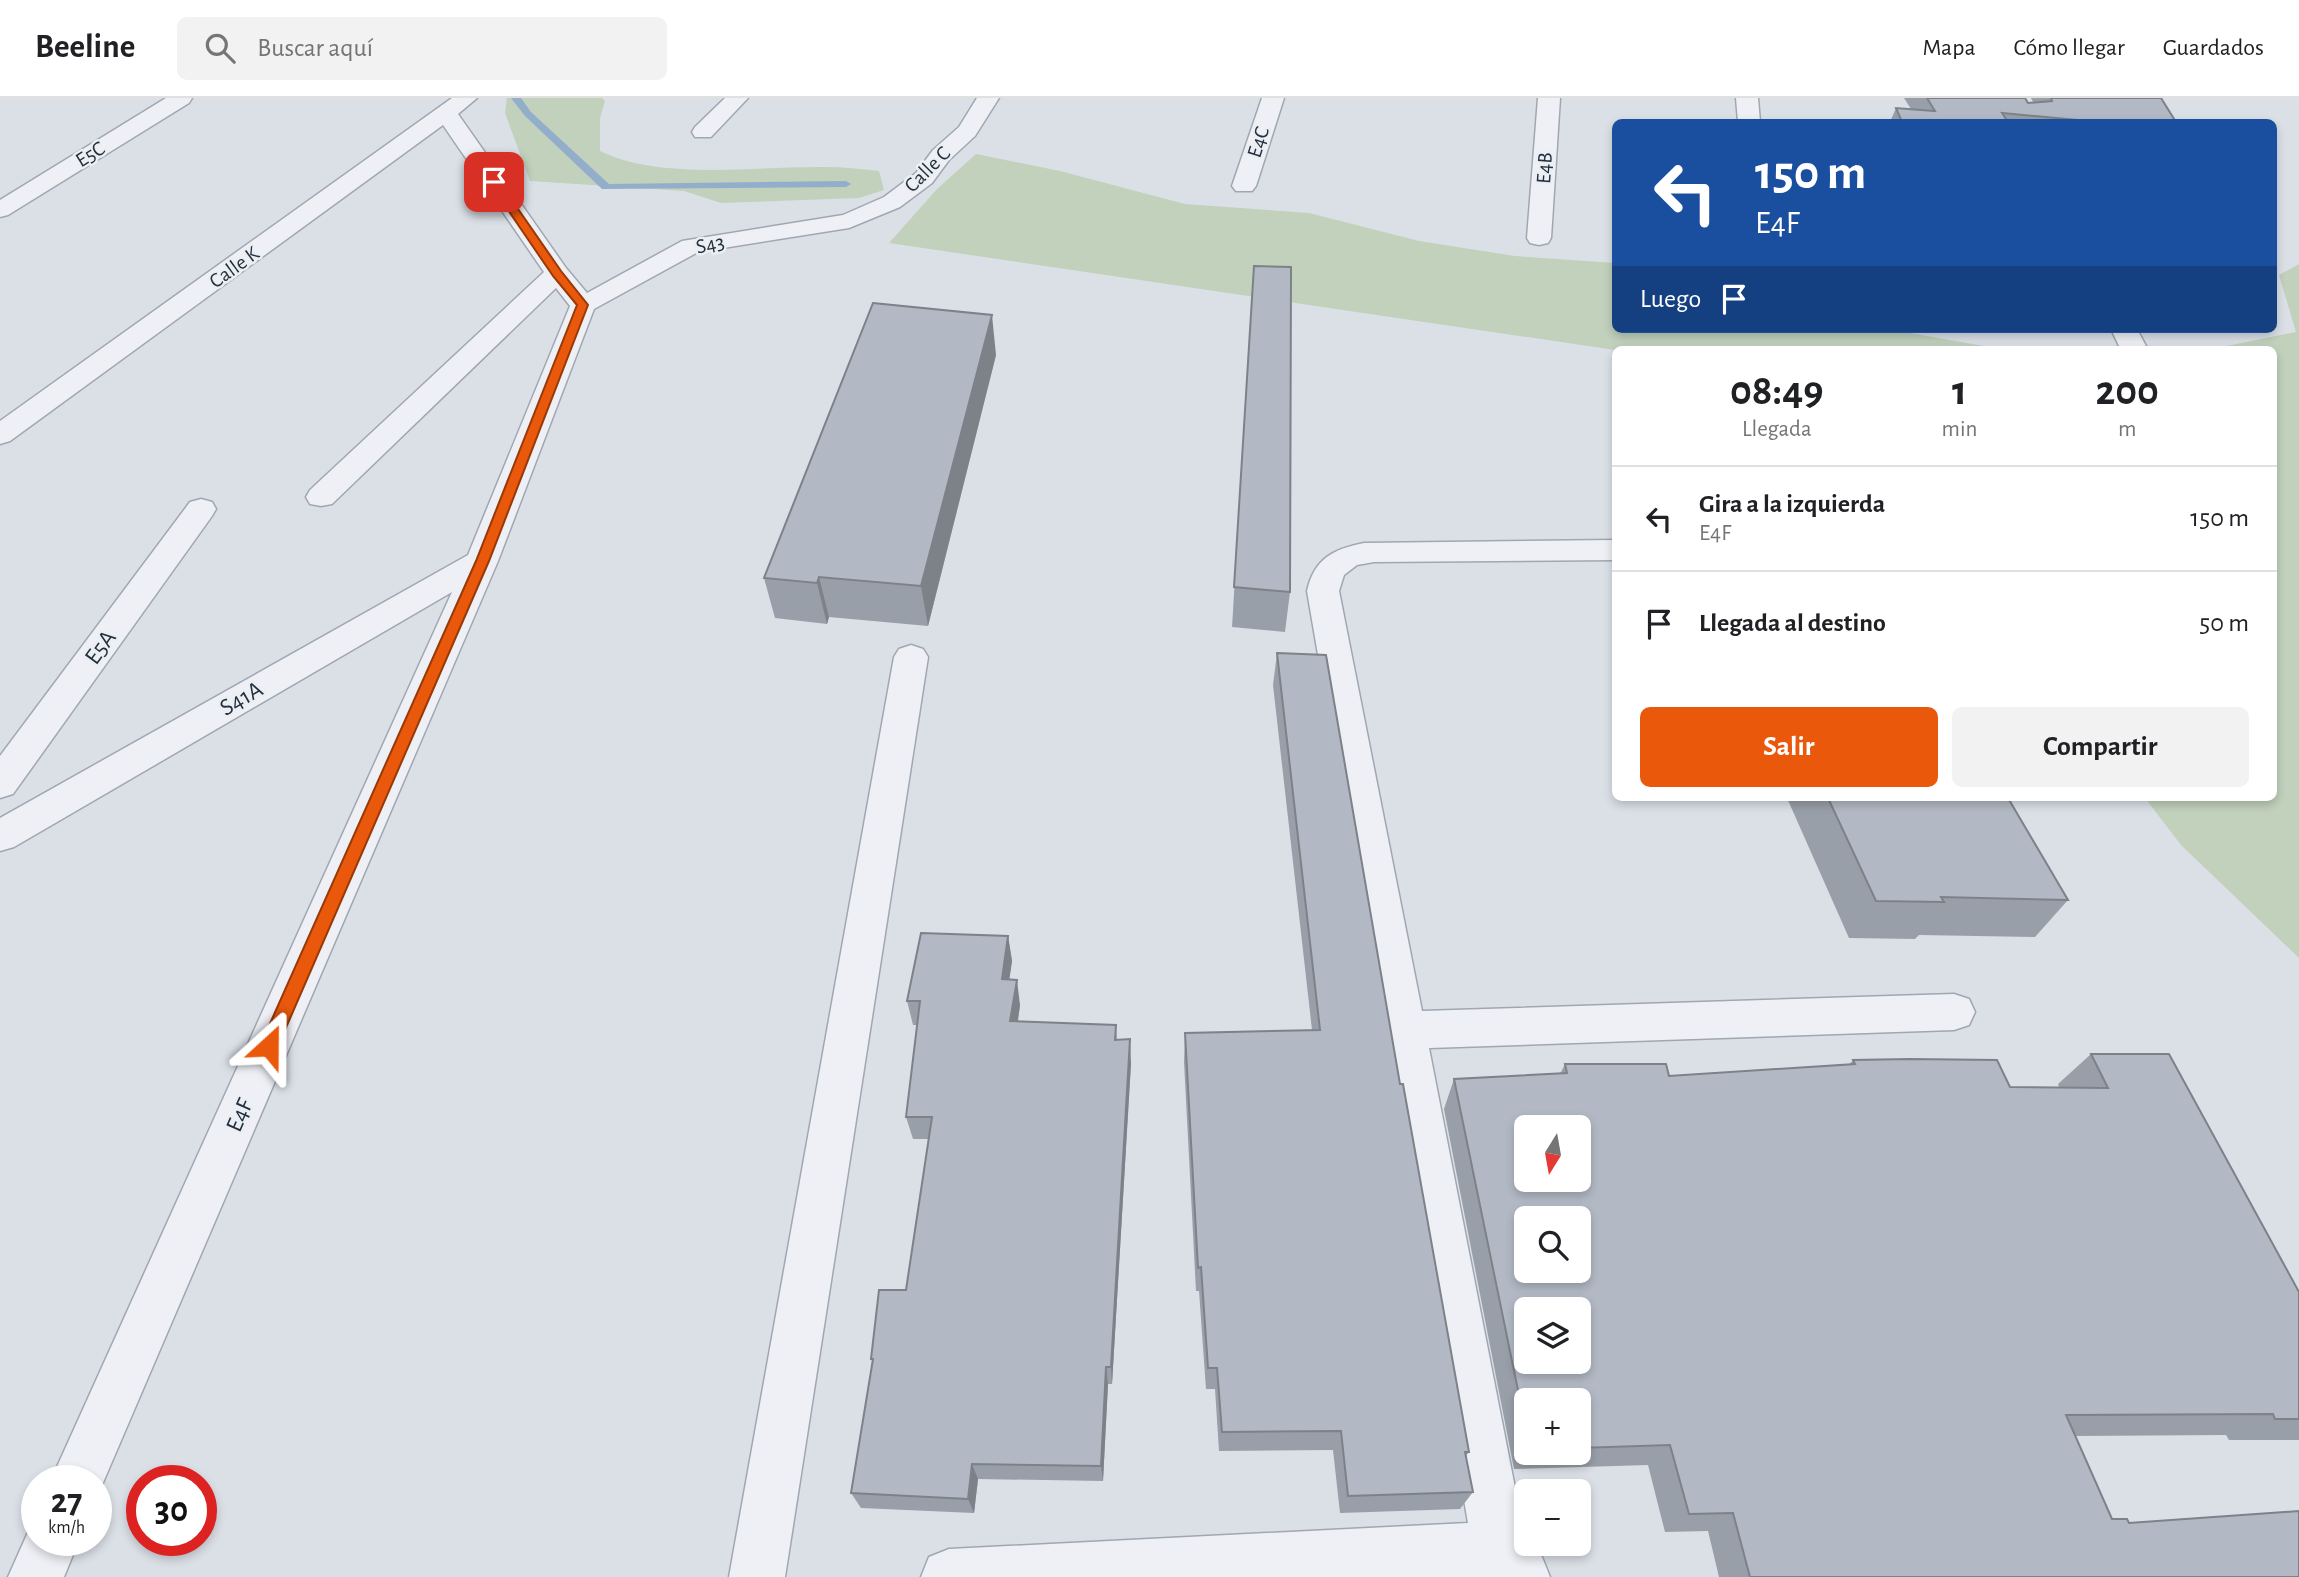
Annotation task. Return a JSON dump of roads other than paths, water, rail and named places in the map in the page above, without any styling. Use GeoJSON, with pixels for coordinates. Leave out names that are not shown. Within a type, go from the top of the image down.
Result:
{"type":"FeatureCollection","features":[{"type":"Feature","properties":{"kind":"street","name":"E5C"},"geometry":{"type":"LineString","coordinates":[[0,211],[181,98]]}},
{"type":"Feature","properties":{"kind":"street"},"geometry":{"type":"LineString","coordinates":[[704,132],[737,98]]}},
{"type":"Feature","properties":{"kind":"street","name":"Calle C"},"geometry":{"type":"LineString","coordinates":[[849,221],[892,202],[924,178],[941,155],[967,131],[988,98]]}},
{"type":"Feature","properties":{"kind":"street","name":"E4C"},"geometry":{"type":"LineString","coordinates":[[1244,186],[1273,98]]}},
{"type":"Feature","properties":{"kind":"street","name":"E4B"},"geometry":{"type":"LineString","coordinates":[[1539,238],[1549,98]]}},
{"type":"Feature","properties":{"kind":"street"},"geometry":{"type":"LineString","coordinates":[[1747,98],[1749,119]]}},
{"type":"Feature","properties":{"kind":"street"},"geometry":{"type":"LineString","coordinates":[[457,106],[557,273],[583,305]]}},
{"type":"Feature","properties":{"kind":"street","name":"Calle K"},"geometry":{"type":"LineString","coordinates":[[0,435],[457,106]]}},
{"type":"Feature","properties":{"kind":"street","name":"S43"},"geometry":{"type":"LineString","coordinates":[[583,305],[691,246],[849,221]]}},
{"type":"Feature","properties":{"kind":"street"},"geometry":{"type":"LineString","coordinates":[[321,497],[557,273]]}},
{"type":"Feature","properties":{"kind":"street","name":"E4F"},"geometry":{"type":"LineString","coordinates":[[85,1465],[482,561],[583,305]]}},
{"type":"Feature","properties":{"kind":"street","name":"E5A"},"geometry":{"type":"LineString","coordinates":[[0,784],[201,509]]}},
{"type":"Feature","properties":{"kind":"street"},"geometry":{"type":"LineString","coordinates":[[949,1577],[1511,1563],[1402,1030],[1323,591],[1325,576],[1332,565],[1351,555],[1374,552],[1612,550]]}},
{"type":"Feature","properties":{"kind":"street","name":"S41A"},"geometry":{"type":"LineString","coordinates":[[0,836],[482,561]]}},
{"type":"Feature","properties":{"kind":"street"},"geometry":{"type":"LineString","coordinates":[[757,1577],[911,657]]}},
{"type":"Feature","properties":{"kind":"street"},"geometry":{"type":"LineString","coordinates":[[1402,1030],[1954,1012]]}},
{"type":"Feature","properties":{"kind":"street"},"geometry":{"type":"LineString","coordinates":[[36,1577],[45,1556]]}},
{"type":"Feature","properties":{"kind":"waterway"},"geometry":{"type":"LineString","coordinates":[[516,98],[528,114],[606,187],[846,184]]}}]}
